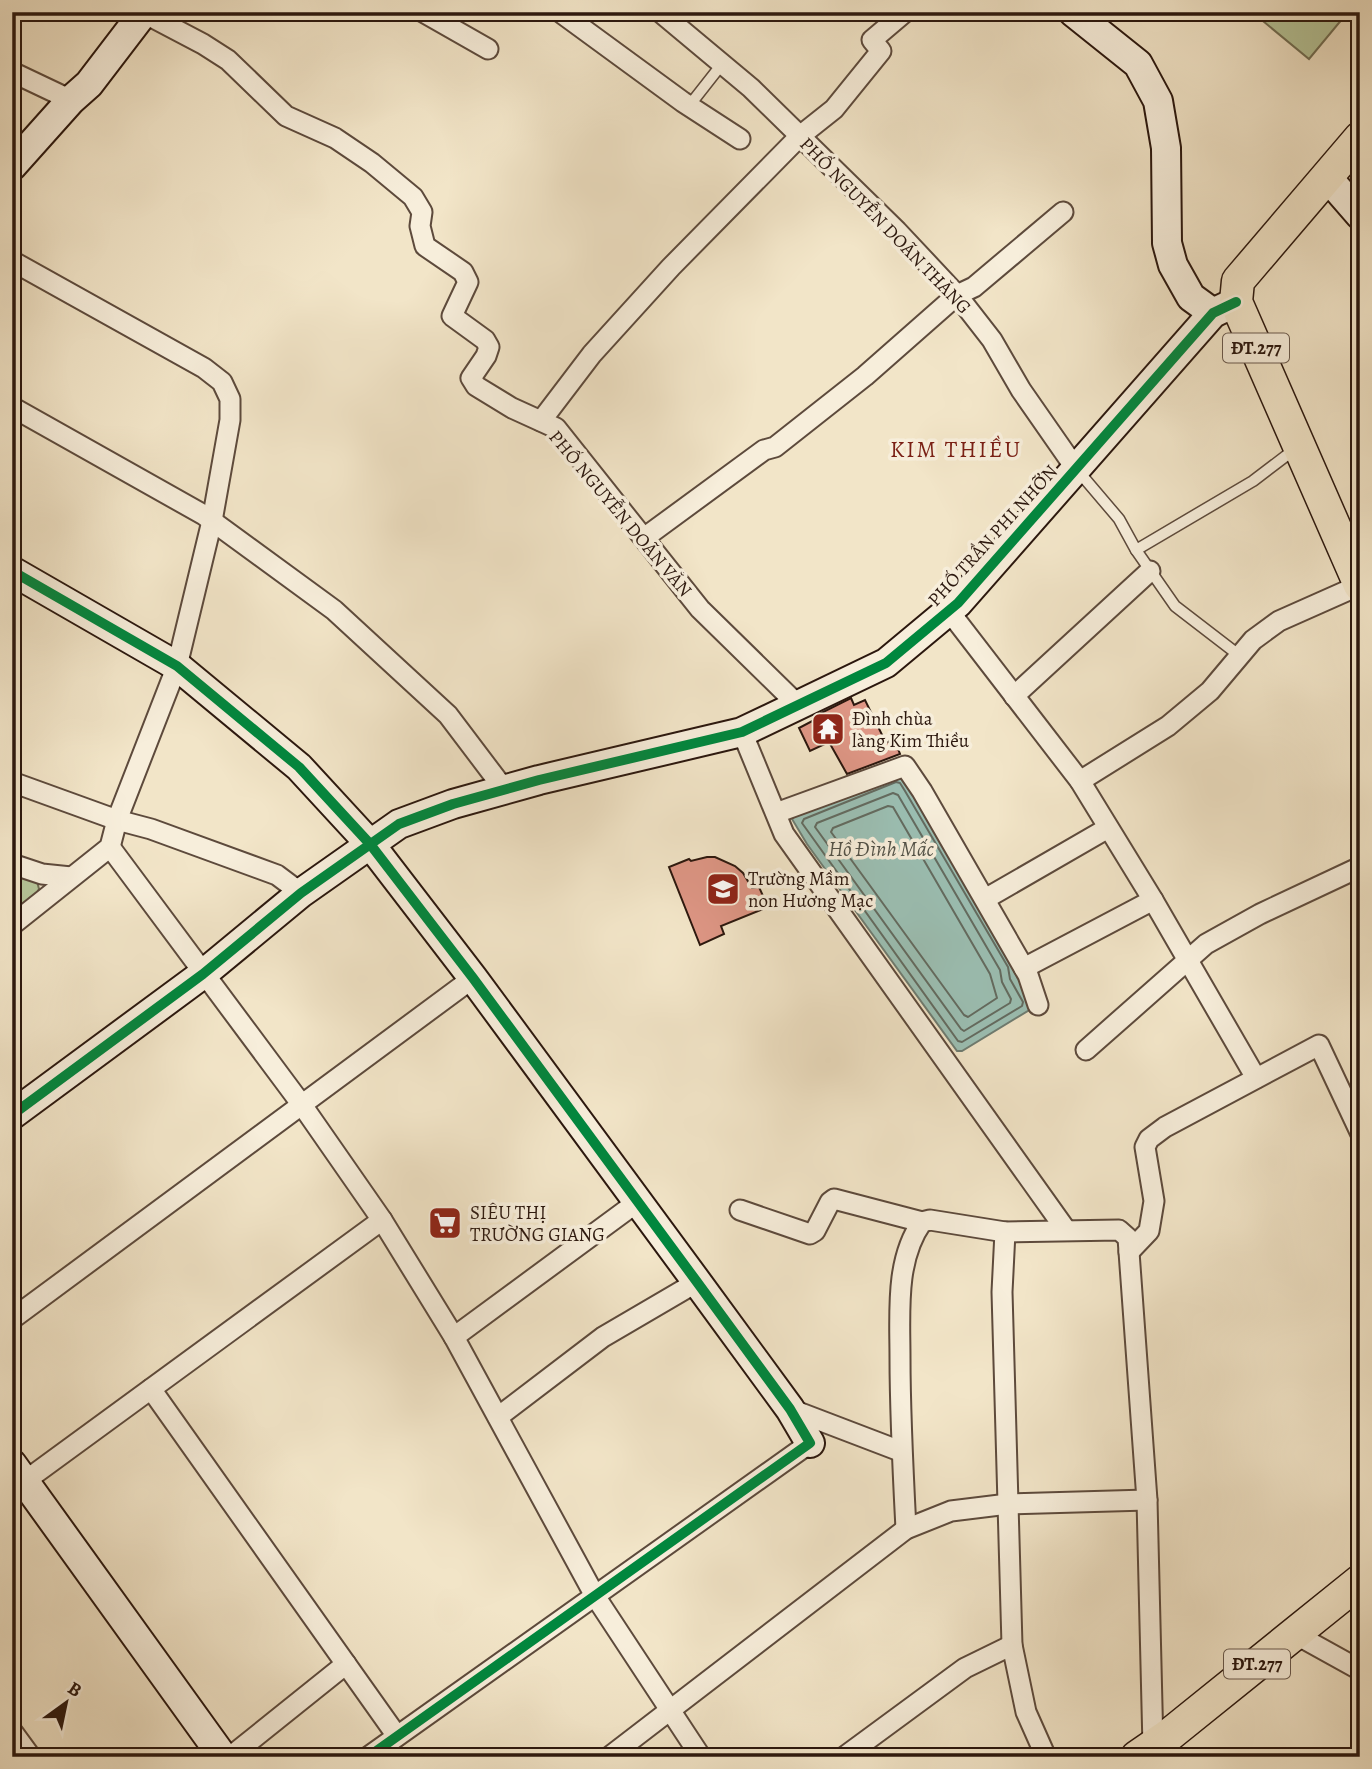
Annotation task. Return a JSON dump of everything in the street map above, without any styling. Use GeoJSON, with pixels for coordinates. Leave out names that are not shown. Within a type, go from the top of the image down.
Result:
{"type":"FeatureCollection","features":[{"type":"Feature","properties":{"kind":"main road"},"geometry":{"type":"LineString","coordinates":[[1224,307],[1238,281],[1360,138]]}},
{"type":"Feature","properties":{"kind":"main road","name":"ĐT.277"},"geometry":{"type":"LineString","coordinates":[[1224,307],[1299,446],[1360,585]]}},
{"type":"Feature","properties":{"kind":"main road","name":"ĐT.277"},"geometry":{"type":"LineString","coordinates":[[1149,1753],[1360,1581]]}},
{"type":"Feature","properties":{"kind":"street"},"geometry":{"type":"LineString","coordinates":[[423,12],[488,49]]}},
{"type":"Feature","properties":{"kind":"street"},"geometry":{"type":"LineString","coordinates":[[560,12],[689,106],[740,139]]}},
{"type":"Feature","properties":{"kind":"street","name":"PHỐ NGUYỄN DOÃN THĂNG"},"geometry":{"type":"LineString","coordinates":[[660,12],[751,88],[957,295],[992,340],[1021,390],[1076,469]]}},
{"type":"Feature","properties":{"kind":"street"},"geometry":{"type":"LineString","coordinates":[[541,421],[592,354],[654,286],[800,136],[834,109],[881,51],[872,40],[905,12]]}},
{"type":"Feature","properties":{"kind":"street"},"geometry":{"type":"LineString","coordinates":[[1073,12],[1138,64],[1158,101],[1166,148],[1167,243],[1173,265],[1191,297],[1224,307]]}},
{"type":"Feature","properties":{"kind":"street"},"geometry":{"type":"LineString","coordinates":[[12,166],[71,100],[89,84],[144,13]]}},
{"type":"Feature","properties":{"kind":"street","name":"PHỐ NGUYỄN DOÃN VĂN"},"geometry":{"type":"LineString","coordinates":[[144,13],[220,55],[286,116],[335,138],[372,163],[413,197],[422,212],[420,226],[425,246],[463,272],[468,282],[452,316],[485,340],[489,347],[471,378],[476,386],[512,408],[556,428],[700,609],[799,706]]}},
{"type":"Feature","properties":{"kind":"street"},"geometry":{"type":"LineString","coordinates":[[12,72],[71,100]]}},
{"type":"Feature","properties":{"kind":"street"},"geometry":{"type":"LineString","coordinates":[[1326,177],[1360,215]]}},
{"type":"Feature","properties":{"kind":"street"},"geometry":{"type":"LineString","coordinates":[[643,538],[764,450],[775,447],[865,376],[957,295],[974,287],[1063,212]]}},
{"type":"Feature","properties":{"kind":"street"},"geometry":{"type":"LineString","coordinates":[[12,261],[204,368],[222,382],[230,399],[230,419],[212,521],[177,666],[117,820],[110,847],[12,925]]}},
{"type":"Feature","properties":{"kind":"street","name":"PHỐ TRẦN PHI NHỠN"},"geometry":{"type":"LineString","coordinates":[[12,1115],[203,974],[301,893],[399,824],[504,789],[742,732],[886,663],[958,603],[1224,307]]}},
{"type":"Feature","properties":{"kind":"street"},"geometry":{"type":"LineString","coordinates":[[12,407],[212,521],[334,610],[448,715],[504,789]]}},
{"type":"Feature","properties":{"kind":"street"},"geometry":{"type":"LineString","coordinates":[[12,571],[177,666],[299,767],[370,844],[473,978],[636,1203],[697,1282],[790,1409],[810,1443],[368,1757]]}},
{"type":"Feature","properties":{"kind":"street"},"geometry":{"type":"LineString","coordinates":[[1014,696],[1150,571]]}},
{"type":"Feature","properties":{"kind":"street"},"geometry":{"type":"LineString","coordinates":[[1080,781],[1168,726],[1210,691],[1252,640],[1279,621],[1360,585]]}},
{"type":"Feature","properties":{"kind":"street"},"geometry":{"type":"LineString","coordinates":[[949,611],[1080,781],[1153,900],[1186,962],[1256,1079]]}},
{"type":"Feature","properties":{"kind":"street"},"geometry":{"type":"LineString","coordinates":[[742,732],[784,834],[1066,1230]]}},
{"type":"Feature","properties":{"kind":"street"},"geometry":{"type":"LineString","coordinates":[[776,813],[905,766],[1024,968],[1038,1005]]}},
{"type":"Feature","properties":{"kind":"street"},"geometry":{"type":"LineString","coordinates":[[12,782],[277,875],[301,893]]}},
{"type":"Feature","properties":{"kind":"street"},"geometry":{"type":"LineString","coordinates":[[985,899],[1108,828]]}},
{"type":"Feature","properties":{"kind":"street"},"geometry":{"type":"LineString","coordinates":[[110,847],[302,1105],[382,1220],[454,1337],[594,1596],[701,1757]]}},
{"type":"Feature","properties":{"kind":"street"},"geometry":{"type":"LineString","coordinates":[[12,864],[42,874],[71,877]]}},
{"type":"Feature","properties":{"kind":"street"},"geometry":{"type":"LineString","coordinates":[[1086,1050],[1206,944],[1260,914],[1360,867]]}},
{"type":"Feature","properties":{"kind":"street"},"geometry":{"type":"LineString","coordinates":[[1024,968],[1153,900]]}},
{"type":"Feature","properties":{"kind":"street"},"geometry":{"type":"LineString","coordinates":[[12,1319],[473,978]]}},
{"type":"Feature","properties":{"kind":"street"},"geometry":{"type":"LineString","coordinates":[[1129,1252],[1149,1231],[1154,1201],[1145,1147],[1149,1139],[1165,1127],[1319,1045],[1360,1132]]}},
{"type":"Feature","properties":{"kind":"street"},"geometry":{"type":"LineString","coordinates":[[740,1210],[810,1234],[816,1231],[834,1199],[922,1222],[930,1220],[1005,1231],[1119,1230],[1128,1238],[1147,1500],[1149,1753]]}},
{"type":"Feature","properties":{"kind":"street"},"geometry":{"type":"LineString","coordinates":[[454,1337],[636,1203]]}},
{"type":"Feature","properties":{"kind":"street"},"geometry":{"type":"LineString","coordinates":[[223,1757],[19,1473],[151,1389],[382,1220]]}},
{"type":"Feature","properties":{"kind":"street"},"geometry":{"type":"LineString","coordinates":[[906,1530],[900,1451],[902,1279],[908,1252],[922,1222]]}},
{"type":"Feature","properties":{"kind":"street"},"geometry":{"type":"LineString","coordinates":[[1005,1231],[1002,1292],[1012,1645],[1026,1713],[1046,1757]]}},
{"type":"Feature","properties":{"kind":"street"},"geometry":{"type":"LineString","coordinates":[[498,1417],[603,1337],[697,1282]]}},
{"type":"Feature","properties":{"kind":"street"},"geometry":{"type":"LineString","coordinates":[[151,1389],[397,1736]]}},
{"type":"Feature","properties":{"kind":"street"},"geometry":{"type":"LineString","coordinates":[[790,1409],[900,1451]]}},
{"type":"Feature","properties":{"kind":"street"},"geometry":{"type":"LineString","coordinates":[[609,1757],[906,1530],[951,1511],[1008,1504],[1147,1500]]}},
{"type":"Feature","properties":{"kind":"street"},"geometry":{"type":"LineString","coordinates":[[1295,1634],[1360,1670]]}},
{"type":"Feature","properties":{"kind":"street"},"geometry":{"type":"LineString","coordinates":[[844,1757],[965,1668],[1012,1645]]}},
{"type":"Feature","properties":{"kind":"street"},"geometry":{"type":"LineString","coordinates":[[230,1757],[346,1664]]}},
{"type":"Feature","properties":{"kind":"street"},"geometry":{"type":"LineString","coordinates":[[12,1731],[32,1757]]}},
{"type":"Feature","properties":{"kind":"lane"},"geometry":{"type":"LineString","coordinates":[[689,106],[722,64]]}},
{"type":"Feature","properties":{"kind":"lane"},"geometry":{"type":"LineString","coordinates":[[1136,550],[1253,481],[1299,446]]}},
{"type":"Feature","properties":{"kind":"lane"},"geometry":{"type":"LineString","coordinates":[[1076,469],[1119,519],[1136,550],[1175,606],[1240,656]]}},
{"type":"Feature","properties":{"kind":"green space"},"geometry":{"type":"Polygon","coordinates":[[[1252,12],[1348,12],[1309,59],[1252,12]]]}},
{"type":"Feature","properties":{"kind":"green space"},"geometry":{"type":"Polygon","coordinates":[[[12,868],[37,881],[39,889],[35,897],[12,915],[12,868]]]}},
{"type":"Feature","properties":{"kind":"water","name":"Hồ Đình Mấc"},"geometry":{"type":"Polygon","coordinates":[[[901,774],[1015,965],[1017,977],[1033,1005],[1031,1009],[962,1051],[957,1051],[807,844],[792,819],[796,815],[901,774]]]}},
{"type":"Feature","properties":{"kind":"building"},"geometry":{"type":"Polygon","coordinates":[[[851,698],[854,705],[865,700],[886,743],[894,739],[900,754],[847,774],[829,742],[810,751],[799,728],[820,717],[819,714],[851,698]]]}},
{"type":"Feature","properties":{"kind":"building"},"geometry":{"type":"Polygon","coordinates":[[[715,857],[735,866],[752,888],[759,887],[768,907],[721,926],[724,934],[700,945],[669,867],[689,859],[691,861],[715,857]]]}},
{"type":"Feature","properties":{"kind":"cycle path"},"geometry":{"type":"LineString","coordinates":[[12,1115],[203,974],[301,893],[399,824],[453,804],[539,780],[742,732],[886,663],[958,603],[1213,313],[1236,302]]}},
{"type":"Feature","properties":{"kind":"cycle path"},"geometry":{"type":"LineString","coordinates":[[12,571],[177,666],[299,767],[370,844],[473,978],[697,1282],[790,1409],[810,1443],[368,1757]]}},
{"type":"Feature","properties":{"kind":"place","name":"Đình chùa làng Kim Thiều"},"geometry":{"type":"Point","coordinates":[828,729]}},
{"type":"Feature","properties":{"kind":"place","name":"Trường Mầm non Hương Mạc"},"geometry":{"type":"Point","coordinates":[723,889]}},
{"type":"Feature","properties":{"kind":"place","name":"SIÊU THỊ TRƯỜNG GIANG"},"geometry":{"type":"Point","coordinates":[445,1223]}},
{"type":"Feature","properties":{"kind":"district","name":"KIM THIỀU"},"geometry":{"type":"Point","coordinates":[956,449]}}]}
